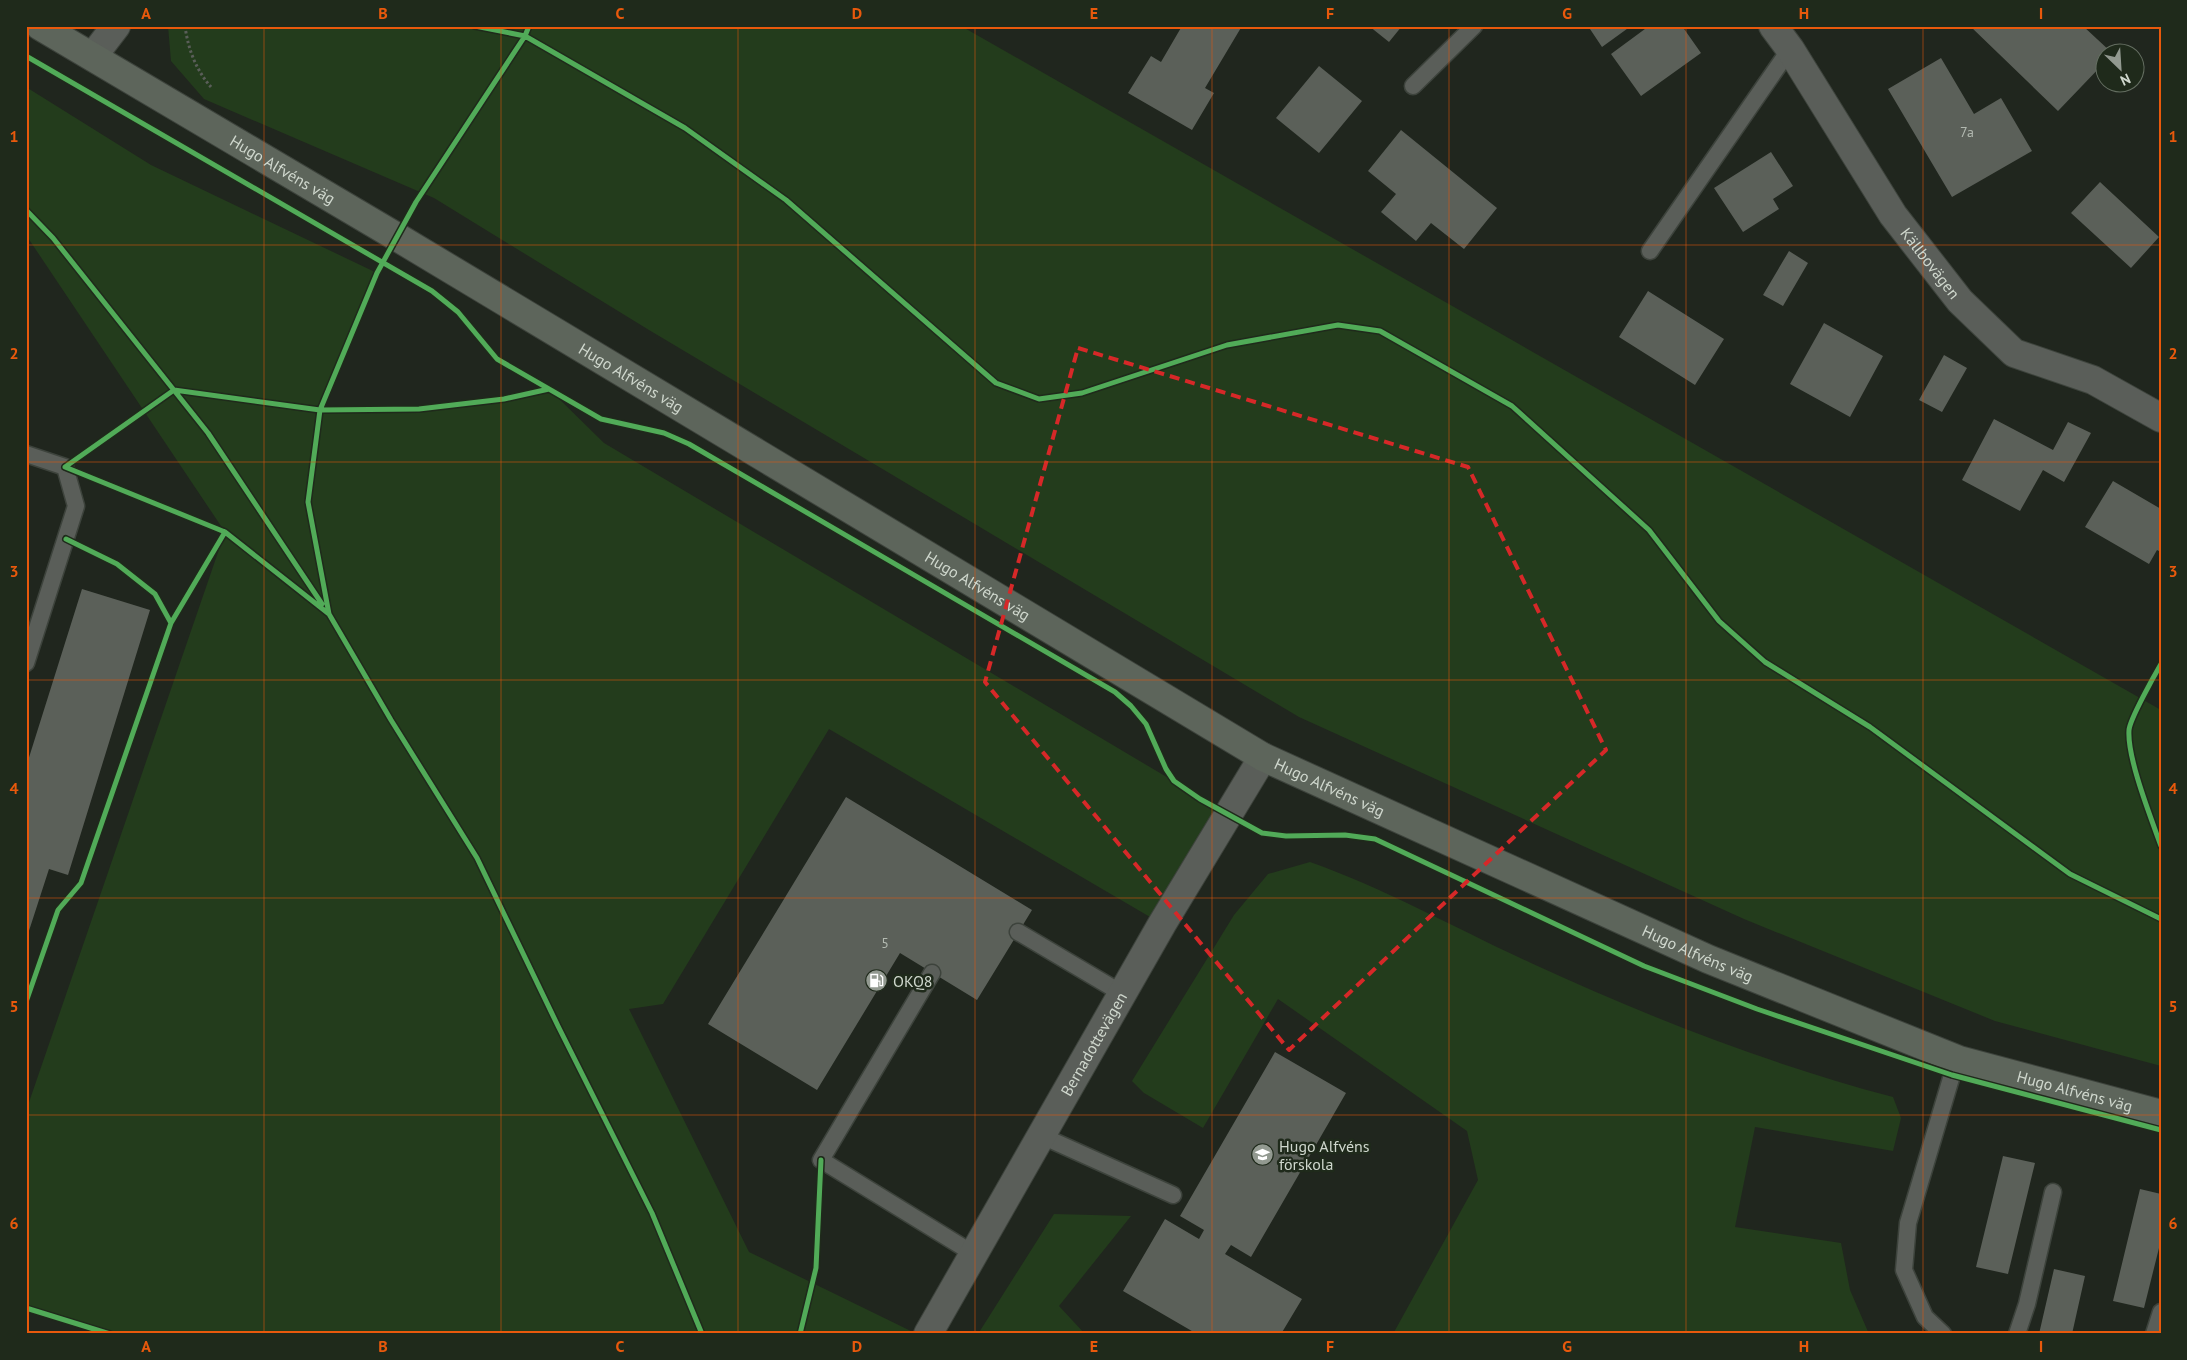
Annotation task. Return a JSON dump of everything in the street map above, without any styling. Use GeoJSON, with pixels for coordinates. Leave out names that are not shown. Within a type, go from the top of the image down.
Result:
{"type":"FeatureCollection","features":[{"type":"Feature","properties":{"kind":"street","name":"Hugo Alfvéns väg"},"geometry":{"type":"LineString","coordinates":[[40,26],[1263,757],[1708,959],[1959,1060],[2161,1114]]}},
{"type":"Feature","properties":{"kind":"street"},"geometry":{"type":"LineString","coordinates":[[93,56],[116,26]]}},
{"type":"Feature","properties":{"kind":"street","name":"Källbovägen"},"geometry":{"type":"LineString","coordinates":[[1773,26],[1790,49],[1893,215],[1960,301],[2014,354],[2093,380],[2161,418]]}},
{"type":"Feature","properties":{"kind":"street","name":"Bernadottevägen"},"geometry":{"type":"LineString","coordinates":[[928,1334],[1162,924],[1263,757]]}},
{"type":"Feature","properties":{"kind":"lane"},"geometry":{"type":"LineString","coordinates":[[1413,86],[1474,26]]}},
{"type":"Feature","properties":{"kind":"lane"},"geometry":{"type":"LineString","coordinates":[[1650,251],[1790,49]]}},
{"type":"Feature","properties":{"kind":"lane"},"geometry":{"type":"LineString","coordinates":[[26,454],[65,467],[76,506],[26,663]]}},
{"type":"Feature","properties":{"kind":"lane"},"geometry":{"type":"LineString","coordinates":[[1018,932],[1123,994]]}},
{"type":"Feature","properties":{"kind":"lane"},"geometry":{"type":"LineString","coordinates":[[932,973],[822,1160],[974,1254]]}},
{"type":"Feature","properties":{"kind":"lane"},"geometry":{"type":"LineString","coordinates":[[1943,1334],[1925,1317],[1904,1270],[1908,1223],[1952,1076],[1959,1060]]}},
{"type":"Feature","properties":{"kind":"lane"},"geometry":{"type":"LineString","coordinates":[[1042,1136],[1173,1195]]}},
{"type":"Feature","properties":{"kind":"lane"},"geometry":{"type":"LineString","coordinates":[[2017,1334],[2027,1304],[2053,1192]]}},
{"type":"Feature","properties":{"kind":"lane"},"geometry":{"type":"LineString","coordinates":[[2154,1334],[2161,1312]]}},
{"type":"Feature","properties":{"kind":"path"},"geometry":{"type":"LineString","coordinates":[[26,1308],[110,1334]]}},
{"type":"Feature","properties":{"kind":"highlighted area"},"geometry":{"type":"Polygon","coordinates":[[[1078,348],[1468,467],[1606,750],[1289,1050],[985,682],[1078,348]]]}},
{"type":"Feature","properties":{"kind":"green space"},"geometry":{"type":"Polygon","coordinates":[[[168,26],[961,26],[2161,710],[2161,1066],[1995,1021],[1744,919],[1299,717],[649,330],[434,198],[204,99],[171,61],[168,26]]]}},
{"type":"Feature","properties":{"kind":"green space"},"geometry":{"type":"Polygon","coordinates":[[[26,87],[151,165],[377,273],[320,410],[419,409],[504,399],[549,389],[604,443],[1229,814],[1162,924],[829,729],[663,1004],[629,1009],[749,1252],[917,1334],[110,1334],[26,1308],[26,1111],[225,532],[26,235],[26,87]]]}},
{"type":"Feature","properties":{"kind":"green space"},"geometry":{"type":"Polygon","coordinates":[[[1310,862],[1366,884],[1531,963],[1619,1002],[1709,1038],[1800,1070],[1893,1097],[1901,1118],[1893,1151],[1755,1127],[1735,1227],[1841,1243],[1850,1290],[1869,1334],[1393,1334],[1478,1180],[1467,1131],[1278,999],[1203,1128],[1144,1093],[1132,1081],[1234,915],[1268,874],[1310,862]]]}},
{"type":"Feature","properties":{"kind":"green space"},"geometry":{"type":"Polygon","coordinates":[[[1054,1214],[1131,1216],[1059,1306],[1085,1334],[978,1334],[1054,1214]]]}},
{"type":"Feature","properties":{"kind":"building"},"geometry":{"type":"Polygon","coordinates":[[[1182,26],[1242,26],[1205,88],[1214,93],[1192,130],[1128,93],[1151,56],[1161,62],[1182,26]]]}},
{"type":"Feature","properties":{"kind":"building"},"geometry":{"type":"Polygon","coordinates":[[[1369,26],[1402,26],[1389,42],[1369,26]]]}},
{"type":"Feature","properties":{"kind":"building"},"geometry":{"type":"Polygon","coordinates":[[[1588,26],[1631,26],[1602,47],[1588,26]]]}},
{"type":"Feature","properties":{"kind":"building"},"geometry":{"type":"Polygon","coordinates":[[[1649,26],[1682,26],[1701,53],[1641,96],[1611,54],[1649,26]]]}},
{"type":"Feature","properties":{"kind":"building"},"geometry":{"type":"Polygon","coordinates":[[[1970,26],[2053,26],[2055,28],[2056,26],[2083,26],[2100,42],[2094,42],[2094,73],[2058,111],[1970,26]]]}},
{"type":"Feature","properties":{"kind":"building"},"geometry":{"type":"Polygon","coordinates":[[[1941,58],[1974,114],[2001,98],[2032,151],[1952,197],[1888,89],[1941,58]]]}},
{"type":"Feature","properties":{"kind":"building"},"geometry":{"type":"Polygon","coordinates":[[[1319,66],[1362,101],[1319,153],[1276,118],[1319,66]]]}},
{"type":"Feature","properties":{"kind":"building"},"geometry":{"type":"Polygon","coordinates":[[[1401,130],[1497,208],[1464,249],[1431,223],[1416,241],[1381,212],[1396,194],[1368,171],[1401,130]]]}},
{"type":"Feature","properties":{"kind":"building"},"geometry":{"type":"Polygon","coordinates":[[[1771,152],[1793,186],[1773,199],[1779,209],[1743,232],[1714,188],[1771,152]]]}},
{"type":"Feature","properties":{"kind":"building"},"geometry":{"type":"Polygon","coordinates":[[[2100,182],[2159,237],[2131,268],[2071,213],[2100,182]]]}},
{"type":"Feature","properties":{"kind":"building"},"geometry":{"type":"Polygon","coordinates":[[[1789,251],[1808,263],[1783,306],[1763,295],[1789,251]]]}},
{"type":"Feature","properties":{"kind":"building"},"geometry":{"type":"Polygon","coordinates":[[[1648,291],[1724,339],[1695,385],[1619,337],[1648,291]]]}},
{"type":"Feature","properties":{"kind":"building"},"geometry":{"type":"Polygon","coordinates":[[[1824,323],[1883,356],[1850,417],[1790,384],[1824,323]]]}},
{"type":"Feature","properties":{"kind":"building"},"geometry":{"type":"Polygon","coordinates":[[[1944,355],[1967,368],[1942,412],[1919,400],[1944,355]]]}},
{"type":"Feature","properties":{"kind":"building"},"geometry":{"type":"Polygon","coordinates":[[[1994,419],[2053,450],[2068,422],[2091,433],[2064,482],[2043,470],[2020,511],[1962,480],[1994,419]]]}},
{"type":"Feature","properties":{"kind":"building"},"geometry":{"type":"Polygon","coordinates":[[[2113,481],[2161,509],[2161,552],[2157,550],[2149,564],[2085,527],[2113,481]]]}},
{"type":"Feature","properties":{"kind":"building"},"geometry":{"type":"Polygon","coordinates":[[[82,589],[150,610],[68,875],[49,869],[26,940],[26,767],[82,589]]]}},
{"type":"Feature","properties":{"kind":"building"},"geometry":{"type":"Polygon","coordinates":[[[846,797],[1032,910],[977,1000],[900,953],[817,1090],[708,1024],[846,797]]]}},
{"type":"Feature","properties":{"kind":"building","name":"Hugo Alfvéns förskola"},"geometry":{"type":"Polygon","coordinates":[[[1275,1052],[1346,1093],[1251,1257],[1231,1245],[1225,1254],[1302,1299],[1281,1334],[1197,1334],[1123,1291],[1165,1219],[1199,1239],[1204,1230],[1180,1216],[1275,1052]]]}},
{"type":"Feature","properties":{"kind":"building"},"geometry":{"type":"Polygon","coordinates":[[[2003,1156],[2035,1163],[2008,1274],[1976,1267],[2003,1156]]]}},
{"type":"Feature","properties":{"kind":"building"},"geometry":{"type":"Polygon","coordinates":[[[2140,1189],[2161,1194],[2161,1240],[2144,1308],[2113,1301],[2140,1189]]]}},
{"type":"Feature","properties":{"kind":"building"},"geometry":{"type":"Polygon","coordinates":[[[2054,1269],[2085,1276],[2072,1334],[2039,1334],[2054,1269]]]}},
{"type":"Feature","properties":{"kind":"cycle path"},"geometry":{"type":"LineString","coordinates":[[475,26],[525,36],[416,202],[377,273],[320,410],[308,502],[329,614],[391,720],[477,858],[558,1026],[652,1213],[702,1334]]}},
{"type":"Feature","properties":{"kind":"cycle path"},"geometry":{"type":"LineString","coordinates":[[529,26],[525,36],[685,128],[786,200],[996,383],[1039,399],[1082,393],[1227,345],[1338,325],[1380,331],[1512,406],[1649,530],[1719,621],[1765,662],[1870,727],[2070,874],[2161,919]]}},
{"type":"Feature","properties":{"kind":"cycle path"},"geometry":{"type":"LineString","coordinates":[[26,56],[432,291],[458,312],[497,359],[601,419],[664,433],[689,444],[1115,692],[1131,706],[1146,724],[1166,769],[1174,781],[1200,799],[1262,833],[1286,836],[1345,835],[1375,839],[1644,966],[1757,1009],[1952,1075],[2161,1130]]}},
{"type":"Feature","properties":{"kind":"cycle path"},"geometry":{"type":"LineString","coordinates":[[26,210],[53,238],[208,433],[322,604]]}},
{"type":"Feature","properties":{"kind":"cycle path"},"geometry":{"type":"LineString","coordinates":[[329,614],[225,532],[65,467],[174,390],[320,410],[419,409],[504,399],[549,389]]}},
{"type":"Feature","properties":{"kind":"cycle path"},"geometry":{"type":"LineString","coordinates":[[171,623],[225,532]]}},
{"type":"Feature","properties":{"kind":"cycle path"},"geometry":{"type":"LineString","coordinates":[[26,1002],[58,910],[81,883],[171,623],[155,594],[117,564],[66,539]]}},
{"type":"Feature","properties":{"kind":"cycle path"},"geometry":{"type":"LineString","coordinates":[[2161,664],[2138,707],[2129,730],[2129,742],[2136,772],[2161,846]]}},
{"type":"Feature","properties":{"kind":"cycle path"},"geometry":{"type":"LineString","coordinates":[[800,1334],[816,1268],[821,1160]]}},
{"type":"Feature","properties":{"kind":"cycle path"},"geometry":{"type":"LineString","coordinates":[[26,1308],[110,1334]]}},
{"type":"Feature","properties":{"kind":"place","name":"OKQ8"},"geometry":{"type":"Point","coordinates":[877,981]}},
{"type":"Feature","properties":{"kind":"place","name":"Hugo Alfvéns förskola"},"geometry":{"type":"Point","coordinates":[1263,1155]}}]}
